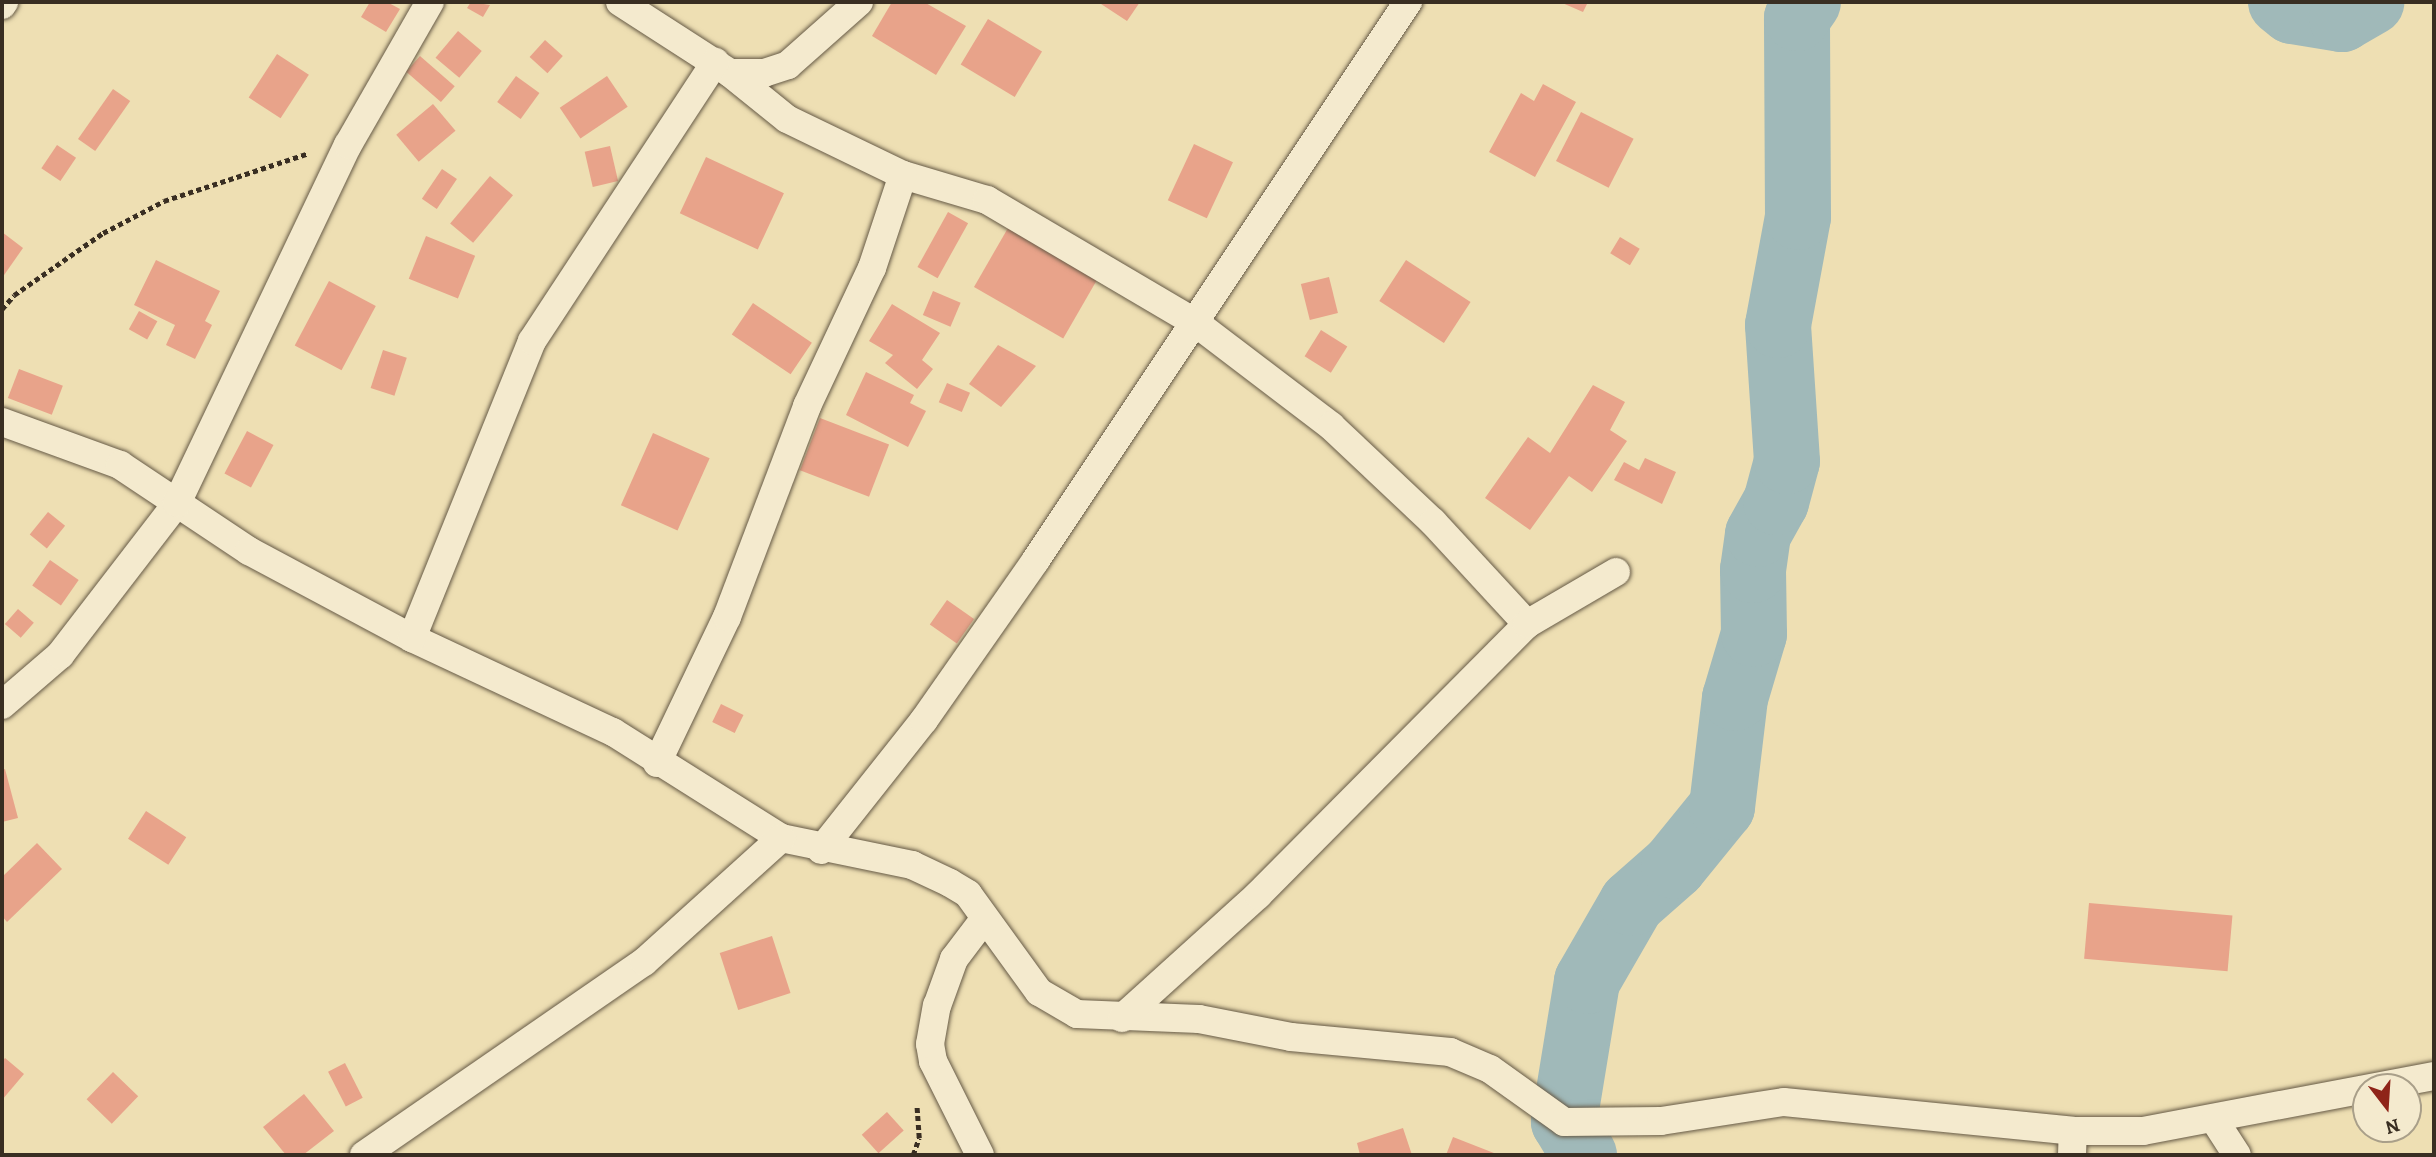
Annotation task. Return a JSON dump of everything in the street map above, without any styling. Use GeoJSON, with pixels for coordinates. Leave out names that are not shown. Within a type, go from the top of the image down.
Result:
{"type":"FeatureCollection","features":[{"type":"Feature","properties":{"kind":"street"},"geometry":{"type":"LineString","coordinates":[[2,705],[60,654],[177,503],[348,145],[430,2]]}},
{"type":"Feature","properties":{"kind":"street"},"geometry":{"type":"LineString","coordinates":[[620,2],[723,67],[787,119],[903,175],[987,200],[1196,323],[1331,426],[1433,522],[1527,624]]}},
{"type":"Feature","properties":{"kind":"street"},"geometry":{"type":"LineString","coordinates":[[723,67],[764,73],[788,65],[859,2]]}},
{"type":"Feature","properties":{"kind":"street"},"geometry":{"type":"LineString","coordinates":[[821,850],[924,720],[1196,323],[1408,2]]}},
{"type":"Feature","properties":{"kind":"street"},"geometry":{"type":"LineString","coordinates":[[412,638],[533,341],[723,67]]}},
{"type":"Feature","properties":{"kind":"street"},"geometry":{"type":"LineString","coordinates":[[657,764],[727,617],[807,406],[872,268],[903,175]]}},
{"type":"Feature","properties":{"kind":"street"},"geometry":{"type":"LineString","coordinates":[[2,422],[120,465],[249,551],[412,638],[602,727],[657,764],[781,838],[821,850],[912,865],[968,894],[1039,992],[1077,1014],[1122,1018],[1199,1019],[1291,1037],[1450,1052],[1490,1069],[1564,1122],[1661,1121],[1784,1102],[2073,1143],[2215,1121],[2331,1093],[2434,1076]]}},
{"type":"Feature","properties":{"kind":"street"},"geometry":{"type":"LineString","coordinates":[[1122,1018],[1258,895],[1527,624],[1616,572]]}},
{"type":"Feature","properties":{"kind":"street"},"geometry":{"type":"LineString","coordinates":[[364,1155],[644,962],[781,838]]}},
{"type":"Feature","properties":{"kind":"street"},"geometry":{"type":"LineString","coordinates":[[980,1155],[933,1061],[930,1044],[937,1006],[954,959],[985,918]]}},
{"type":"Feature","properties":{"kind":"street"},"geometry":{"type":"LineString","coordinates":[[2215,1121],[2237,1155]]}},
{"type":"Feature","properties":{"kind":"path"},"geometry":{"type":"LineString","coordinates":[[2,309],[14,295],[103,233],[164,201],[226,177],[348,145]]}},
{"type":"Feature","properties":{"kind":"building"},"geometry":{"type":"Polygon","coordinates":[[[370,2],[387,2],[400,9],[386,32],[361,17],[370,2]]]}},
{"type":"Feature","properties":{"kind":"building"},"geometry":{"type":"Polygon","coordinates":[[[471,2],[490,5],[483,17],[467,8],[471,2]]]}},
{"type":"Feature","properties":{"kind":"building"},"geometry":{"type":"Polygon","coordinates":[[[892,2],[924,2],[966,26],[936,75],[872,36],[892,2]]]}},
{"type":"Feature","properties":{"kind":"building"},"geometry":{"type":"Polygon","coordinates":[[[1098,2],[1140,2],[1127,21],[1098,2]]]}},
{"type":"Feature","properties":{"kind":"building"},"geometry":{"type":"Polygon","coordinates":[[[1560,2],[1588,2],[1583,12],[1560,2]]]}},
{"type":"Feature","properties":{"kind":"building"},"geometry":{"type":"Polygon","coordinates":[[[988,19],[1042,51],[1015,97],[961,64],[988,19]]]}},
{"type":"Feature","properties":{"kind":"building"},"geometry":{"type":"Polygon","coordinates":[[[458,31],[482,51],[459,78],[436,58],[458,31]]]}},
{"type":"Feature","properties":{"kind":"building"},"geometry":{"type":"Polygon","coordinates":[[[545,40],[563,56],[547,73],[530,57],[545,40]]]}},
{"type":"Feature","properties":{"kind":"building"},"geometry":{"type":"Polygon","coordinates":[[[277,54],[309,75],[281,118],[249,98],[277,54]]]}},
{"type":"Feature","properties":{"kind":"building"},"geometry":{"type":"Polygon","coordinates":[[[420,56],[455,86],[441,102],[406,72],[420,56]]]}},
{"type":"Feature","properties":{"kind":"building"},"geometry":{"type":"Polygon","coordinates":[[[516,76],[539,93],[521,119],[497,102],[516,76]]]}},
{"type":"Feature","properties":{"kind":"building"},"geometry":{"type":"Polygon","coordinates":[[[607,76],[628,107],[580,139],[560,108],[607,76]]]}},
{"type":"Feature","properties":{"kind":"building"},"geometry":{"type":"Polygon","coordinates":[[[1543,84],[1576,102],[1535,177],[1489,152],[1521,93],[1534,101],[1543,84]]]}},
{"type":"Feature","properties":{"kind":"building"},"geometry":{"type":"Polygon","coordinates":[[[113,89],[130,101],[95,151],[78,139],[113,89]]]}},
{"type":"Feature","properties":{"kind":"building"},"geometry":{"type":"Polygon","coordinates":[[[433,104],[455,131],[419,162],[396,135],[433,104]]]}},
{"type":"Feature","properties":{"kind":"building"},"geometry":{"type":"Polygon","coordinates":[[[1581,112],[1634,139],[1609,188],[1556,161],[1581,112]]]}},
{"type":"Feature","properties":{"kind":"building"},"geometry":{"type":"Polygon","coordinates":[[[1194,144],[1233,162],[1207,218],[1168,200],[1194,144]]]}},
{"type":"Feature","properties":{"kind":"building"},"geometry":{"type":"Polygon","coordinates":[[[57,145],[76,158],[60,181],[41,168],[57,145]]]}},
{"type":"Feature","properties":{"kind":"building"},"geometry":{"type":"Polygon","coordinates":[[[610,146],[618,181],[593,187],[585,152],[610,146]]]}},
{"type":"Feature","properties":{"kind":"building"},"geometry":{"type":"Polygon","coordinates":[[[706,157],[784,193],[758,250],[680,213],[706,157]]]}},
{"type":"Feature","properties":{"kind":"building"},"geometry":{"type":"Polygon","coordinates":[[[442,169],[457,179],[437,209],[422,199],[442,169]]]}},
{"type":"Feature","properties":{"kind":"building"},"geometry":{"type":"Polygon","coordinates":[[[490,176],[513,195],[473,243],[450,223],[490,176]]]}},
{"type":"Feature","properties":{"kind":"building"},"geometry":{"type":"Polygon","coordinates":[[[948,212],[968,223],[938,278],[917,267],[948,212]]]}},
{"type":"Feature","properties":{"kind":"building"},"geometry":{"type":"Polygon","coordinates":[[[1008,228],[1097,279],[1063,338],[974,287],[1008,228]]]}},
{"type":"Feature","properties":{"kind":"building"},"geometry":{"type":"Polygon","coordinates":[[[2,232],[23,248],[2,278],[2,232]]]}},
{"type":"Feature","properties":{"kind":"building"},"geometry":{"type":"Polygon","coordinates":[[[426,236],[475,256],[458,299],[409,279],[426,236]]]}},
{"type":"Feature","properties":{"kind":"building"},"geometry":{"type":"Polygon","coordinates":[[[1620,237],[1640,249],[1630,265],[1610,253],[1620,237]]]}},
{"type":"Feature","properties":{"kind":"building"},"geometry":{"type":"Polygon","coordinates":[[[156,260],[220,291],[205,321],[212,325],[195,359],[166,345],[175,325],[134,305],[156,260]]]}},
{"type":"Feature","properties":{"kind":"building"},"geometry":{"type":"Polygon","coordinates":[[[1406,260],[1471,302],[1444,343],[1379,301],[1406,260]]]}},
{"type":"Feature","properties":{"kind":"building"},"geometry":{"type":"Polygon","coordinates":[[[1329,277],[1338,313],[1310,320],[1301,284],[1329,277]]]}},
{"type":"Feature","properties":{"kind":"building"},"geometry":{"type":"Polygon","coordinates":[[[329,281],[376,306],[342,370],[295,345],[329,281]]]}},
{"type":"Feature","properties":{"kind":"building"},"geometry":{"type":"Polygon","coordinates":[[[933,291],[961,303],[950,327],[923,315],[933,291]]]}},
{"type":"Feature","properties":{"kind":"building"},"geometry":{"type":"Polygon","coordinates":[[[753,303],[812,343],[791,374],[732,335],[753,303]]]}},
{"type":"Feature","properties":{"kind":"building"},"geometry":{"type":"Polygon","coordinates":[[[892,304],[940,333],[922,360],[933,369],[917,389],[885,363],[893,355],[869,341],[892,304]]]}},
{"type":"Feature","properties":{"kind":"building"},"geometry":{"type":"Polygon","coordinates":[[[139,311],[157,321],[147,340],[129,329],[139,311]]]}},
{"type":"Feature","properties":{"kind":"building"},"geometry":{"type":"Polygon","coordinates":[[[1321,330],[1347,346],[1331,373],[1305,356],[1321,330]]]}},
{"type":"Feature","properties":{"kind":"building"},"geometry":{"type":"Polygon","coordinates":[[[998,345],[1036,366],[1001,407],[969,384],[998,345]]]}},
{"type":"Feature","properties":{"kind":"building"},"geometry":{"type":"Polygon","coordinates":[[[383,350],[407,358],[394,396],[371,388],[383,350]]]}},
{"type":"Feature","properties":{"kind":"building"},"geometry":{"type":"Polygon","coordinates":[[[19,369],[63,386],[52,415],[8,398],[19,369]]]}},
{"type":"Feature","properties":{"kind":"building"},"geometry":{"type":"Polygon","coordinates":[[[866,372],[914,395],[910,403],[926,411],[908,447],[846,415],[866,372]]]}},
{"type":"Feature","properties":{"kind":"building"},"geometry":{"type":"Polygon","coordinates":[[[947,383],[970,393],[962,412],[939,402],[947,383]]]}},
{"type":"Feature","properties":{"kind":"building"},"geometry":{"type":"Polygon","coordinates":[[[1593,385],[1625,402],[1610,430],[1627,441],[1592,492],[1569,476],[1530,530],[1485,498],[1528,437],[1550,453],[1593,385]]]}},
{"type":"Feature","properties":{"kind":"building"},"geometry":{"type":"Polygon","coordinates":[[[820,418],[889,445],[869,497],[800,470],[820,418]]]}},
{"type":"Feature","properties":{"kind":"building"},"geometry":{"type":"Polygon","coordinates":[[[247,431],[273,445],[251,487],[224,473],[247,431]]]}},
{"type":"Feature","properties":{"kind":"building"},"geometry":{"type":"Polygon","coordinates":[[[653,433],[710,458],[678,530],[621,505],[653,433]]]}},
{"type":"Feature","properties":{"kind":"building"},"geometry":{"type":"Polygon","coordinates":[[[1645,458],[1676,472],[1662,504],[1614,480],[1624,462],[1639,470],[1645,458]]]}},
{"type":"Feature","properties":{"kind":"building"},"geometry":{"type":"Polygon","coordinates":[[[48,512],[65,526],[47,548],[30,535],[48,512]]]}},
{"type":"Feature","properties":{"kind":"building"},"geometry":{"type":"Polygon","coordinates":[[[50,560],[79,580],[61,605],[32,585],[50,560]]]}},
{"type":"Feature","properties":{"kind":"building"},"geometry":{"type":"Polygon","coordinates":[[[947,600],[974,619],[957,644],[930,625],[947,600]]]}},
{"type":"Feature","properties":{"kind":"building"},"geometry":{"type":"Polygon","coordinates":[[[18,609],[34,623],[21,638],[5,624],[18,609]]]}},
{"type":"Feature","properties":{"kind":"building"},"geometry":{"type":"Polygon","coordinates":[[[721,704],[743,715],[735,733],[712,722],[721,704]]]}},
{"type":"Feature","properties":{"kind":"building"},"geometry":{"type":"Polygon","coordinates":[[[5,769],[18,818],[2,822],[2,770],[5,769]]]}},
{"type":"Feature","properties":{"kind":"building"},"geometry":{"type":"Polygon","coordinates":[[[146,811],[186,837],[168,865],[128,839],[146,811]]]}},
{"type":"Feature","properties":{"kind":"building"},"geometry":{"type":"Polygon","coordinates":[[[37,843],[62,869],[7,922],[2,916],[2,877],[37,843]]]}},
{"type":"Feature","properties":{"kind":"building"},"geometry":{"type":"Polygon","coordinates":[[[2089,903],[2232,916],[2228,971],[2084,959],[2089,903]]]}},
{"type":"Feature","properties":{"kind":"building"},"geometry":{"type":"Polygon","coordinates":[[[772,936],[791,993],[738,1010],[720,953],[772,936]]]}},
{"type":"Feature","properties":{"kind":"building"},"geometry":{"type":"Polygon","coordinates":[[[5,1058],[24,1074],[2,1100],[2,1062],[5,1058]]]}},
{"type":"Feature","properties":{"kind":"building"},"geometry":{"type":"Polygon","coordinates":[[[345,1063],[363,1098],[346,1106],[328,1072],[345,1063]]]}},
{"type":"Feature","properties":{"kind":"building"},"geometry":{"type":"Polygon","coordinates":[[[113,1072],[138,1096],[112,1124],[87,1099],[113,1072]]]}},
{"type":"Feature","properties":{"kind":"building"},"geometry":{"type":"Polygon","coordinates":[[[304,1094],[334,1131],[303,1155],[286,1155],[263,1127],[304,1094]]]}},
{"type":"Feature","properties":{"kind":"building"},"geometry":{"type":"Polygon","coordinates":[[[887,1112],[904,1131],[878,1153],[862,1135],[887,1112]]]}},
{"type":"Feature","properties":{"kind":"building"},"geometry":{"type":"Polygon","coordinates":[[[1403,1128],[1412,1155],[1360,1155],[1357,1143],[1403,1128]]]}},
{"type":"Feature","properties":{"kind":"building"},"geometry":{"type":"Polygon","coordinates":[[[1453,1137],[1499,1155],[1446,1155],[1453,1137]]]}},
{"type":"Feature","properties":{"kind":"waterway"},"geometry":{"type":"LineString","coordinates":[[1584,1155],[1564,1122],[1587,981],[1632,903],[1674,866],[1722,807],[1735,698],[1754,634],[1753,570],[1758,534],[1776,502],[1787,461],[1778,325],[1798,217],[1797,18],[1808,2]]}},
{"type":"Feature","properties":{"kind":"waterway"},"geometry":{"type":"LineString","coordinates":[[2281,2],[2292,11],[2342,19],[2371,2]]}}]}
